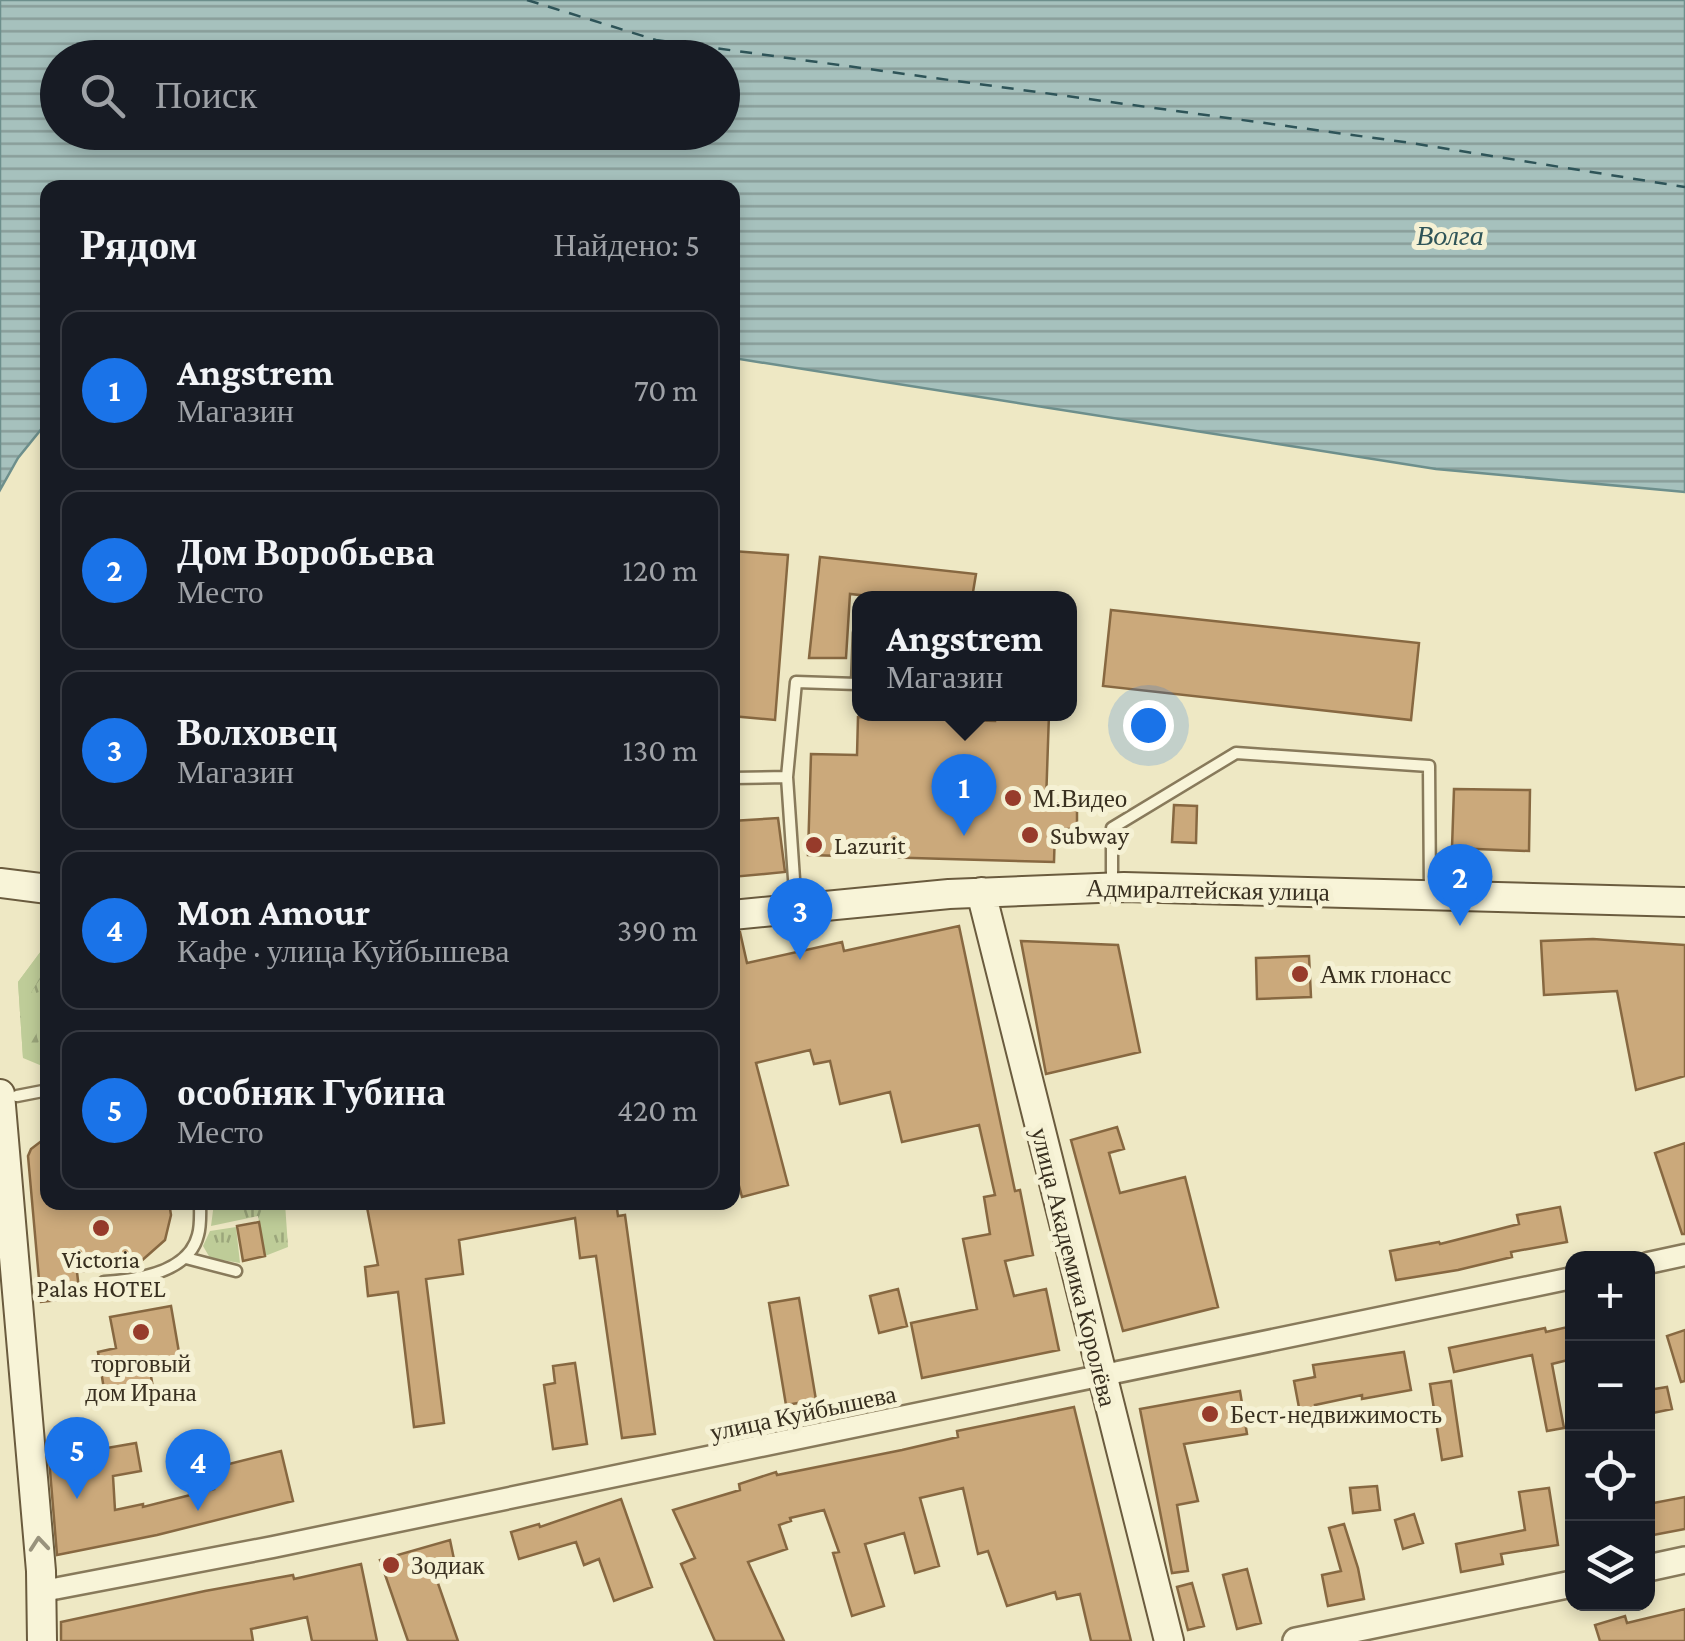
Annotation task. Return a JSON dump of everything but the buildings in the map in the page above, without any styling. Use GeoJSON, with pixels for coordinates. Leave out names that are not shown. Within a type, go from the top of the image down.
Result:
{"type":"FeatureCollection","features":[{"type":"Feature","properties":{"kind":"main road"},"geometry":{"type":"LineString","coordinates":[[0,882],[40,888]]}},
{"type":"Feature","properties":{"kind":"main road","name":"Адмиралтейская улица"},"geometry":{"type":"LineString","coordinates":[[740,913],[981,892],[1112,887],[1685,902]]}},
{"type":"Feature","properties":{"kind":"main road","name":"улица Академика Королёва"},"geometry":{"type":"LineString","coordinates":[[981,892],[1169,1641]]}},
{"type":"Feature","properties":{"kind":"main road"},"geometry":{"type":"LineString","coordinates":[[8,1095],[43,1591],[42,1641]]}},
{"type":"Feature","properties":{"kind":"street"},"geometry":{"type":"LineString","coordinates":[[1655,1261],[1685,1255]]}},
{"type":"Feature","properties":{"kind":"street","name":"улица Куйбышева"},"geometry":{"type":"LineString","coordinates":[[43,1591],[1101,1378],[1565,1279]]}},
{"type":"Feature","properties":{"kind":"street"},"geometry":{"type":"LineString","coordinates":[[1655,1566],[1685,1560]]}},
{"type":"Feature","properties":{"kind":"street"},"geometry":{"type":"LineString","coordinates":[[1296,1641],[1565,1585]]}},
{"type":"Feature","properties":{"kind":"lane"},"geometry":{"type":"LineString","coordinates":[[796,908],[787,777],[796,682],[852,684]]}},
{"type":"Feature","properties":{"kind":"lane"},"geometry":{"type":"LineString","coordinates":[[1112,887],[1112,828],[1236,753],[1429,766],[1430,895]]}},
{"type":"Feature","properties":{"kind":"lane"},"geometry":{"type":"LineString","coordinates":[[740,778],[787,777]]}},
{"type":"Feature","properties":{"kind":"lane"},"geometry":{"type":"LineString","coordinates":[[8,1095],[40,1091]]}},
{"type":"Feature","properties":{"kind":"lane"},"geometry":{"type":"LineString","coordinates":[[186,1258],[198,1236],[200,1210]]}},
{"type":"Feature","properties":{"kind":"lane"},"geometry":{"type":"LineString","coordinates":[[104,1282],[132,1281],[186,1258],[236,1271]]}},
{"type":"Feature","properties":{"kind":"green space"},"geometry":{"type":"Polygon","coordinates":[[[40,952],[40,1065],[23,1058],[18,982],[40,952]]]}},
{"type":"Feature","properties":{"kind":"green space"},"geometry":{"type":"Polygon","coordinates":[[[40,952],[40,979],[32,991],[38,1049],[23,1058],[18,982],[40,952]]]}},
{"type":"Feature","properties":{"kind":"green space"},"geometry":{"type":"Polygon","coordinates":[[[213,1210],[285,1210],[288,1247],[265,1256],[258,1216],[211,1226],[213,1210]]]}},
{"type":"Feature","properties":{"kind":"green space"},"geometry":{"type":"Polygon","coordinates":[[[236,1227],[240,1263],[210,1258],[203,1246],[210,1231],[236,1227]]]}},
{"type":"Feature","properties":{"kind":"water","name":"Волга"},"geometry":{"type":"Polygon","coordinates":[[[0,0],[1685,0],[1685,492],[1436,469],[740,359],[740,180],[40,180],[40,431],[0,490],[0,0]]]}},
{"type":"Feature","properties":{"kind":"ferry route"},"geometry":{"type":"LineString","coordinates":[[527,0],[656,40]]}},
{"type":"Feature","properties":{"kind":"ferry route"},"geometry":{"type":"LineString","coordinates":[[740,51],[1411,143],[1685,187]]}},
{"type":"Feature","properties":{"kind":"place","name":"М.Видео"},"geometry":{"type":"Point","coordinates":[1013,798]}},
{"type":"Feature","properties":{"kind":"place","name":"Subway"},"geometry":{"type":"Point","coordinates":[1030,835]}},
{"type":"Feature","properties":{"kind":"place","name":"Angstrem"},"geometry":{"type":"Point","coordinates":[964,836]}},
{"type":"Feature","properties":{"kind":"place","name":"Lazurit"},"geometry":{"type":"Point","coordinates":[814,845]}},
{"type":"Feature","properties":{"kind":"place","name":"Дом Воробьева"},"geometry":{"type":"Point","coordinates":[1460,926]}},
{"type":"Feature","properties":{"kind":"place","name":"Волховец"},"geometry":{"type":"Point","coordinates":[800,960]}},
{"type":"Feature","properties":{"kind":"place","name":"Амк глонасс"},"geometry":{"type":"Point","coordinates":[1300,974]}},
{"type":"Feature","properties":{"kind":"place","name":"Victoria Palas HOTEL"},"geometry":{"type":"Point","coordinates":[101,1228]}},
{"type":"Feature","properties":{"kind":"place","name":"торговый дом Ирана"},"geometry":{"type":"Point","coordinates":[141,1332]}},
{"type":"Feature","properties":{"kind":"place","name":"Бест-недвижимость"},"geometry":{"type":"Point","coordinates":[1210,1414]}},
{"type":"Feature","properties":{"kind":"place","name":"особняк Губина"},"geometry":{"type":"Point","coordinates":[77,1499]}},
{"type":"Feature","properties":{"kind":"place","name":"Mon Amour"},"geometry":{"type":"Point","coordinates":[198,1511]}},
{"type":"Feature","properties":{"kind":"place","name":"Зодиак"},"geometry":{"type":"Point","coordinates":[391,1565]}}]}
